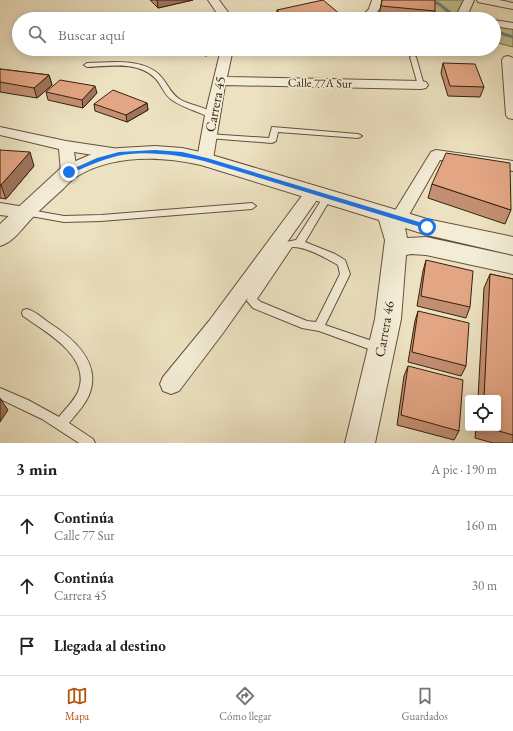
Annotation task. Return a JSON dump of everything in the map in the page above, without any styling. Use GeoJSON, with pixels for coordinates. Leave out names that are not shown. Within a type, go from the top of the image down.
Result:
{"type":"FeatureCollection","features":[{"type":"Feature","properties":{"kind":"street"},"geometry":{"type":"LineString","coordinates":[[214,0],[223,12]]}},
{"type":"Feature","properties":{"kind":"street"},"geometry":{"type":"LineString","coordinates":[[373,12],[377,0]]}},
{"type":"Feature","properties":{"kind":"street"},"geometry":{"type":"LineString","coordinates":[[464,12],[469,0]]}},
{"type":"Feature","properties":{"kind":"street"},"geometry":{"type":"LineString","coordinates":[[482,0],[513,6]]}},
{"type":"Feature","properties":{"kind":"street"},"geometry":{"type":"LineString","coordinates":[[501,24],[513,26]]}},
{"type":"Feature","properties":{"kind":"street","name":"Carrera 45"},"geometry":{"type":"LineString","coordinates":[[205,159],[212,114],[225,56]]}},
{"type":"Feature","properties":{"kind":"street"},"geometry":{"type":"LineString","coordinates":[[508,60],[513,115]]}},
{"type":"Feature","properties":{"kind":"street","name":"Calle 77A Sur"},"geometry":{"type":"LineString","coordinates":[[219,81],[421,85]]}},
{"type":"Feature","properties":{"kind":"street"},"geometry":{"type":"LineString","coordinates":[[0,131],[66,146],[119,154]]}},
{"type":"Feature","properties":{"kind":"street"},"geometry":{"type":"LineString","coordinates":[[66,146],[69,172]]}},
{"type":"Feature","properties":{"kind":"street"},"geometry":{"type":"LineString","coordinates":[[0,238],[25,212],[69,172],[99,159],[119,154],[155,152],[182,154],[205,159],[393,216],[426,236],[513,265]]}},
{"type":"Feature","properties":{"kind":"street"},"geometry":{"type":"LineString","coordinates":[[393,216],[436,155],[513,166]]}},
{"type":"Feature","properties":{"kind":"street"},"geometry":{"type":"LineString","coordinates":[[171,384],[320,195]]}},
{"type":"Feature","properties":{"kind":"street"},"geometry":{"type":"LineString","coordinates":[[0,208],[25,212]]}},
{"type":"Feature","properties":{"kind":"street","name":"Carrera 46"},"geometry":{"type":"LineString","coordinates":[[360,443],[388,319],[395,250],[393,216]]}},
{"type":"Feature","properties":{"kind":"street"},"geometry":{"type":"LineString","coordinates":[[395,250],[411,245],[426,236],[513,246]]}},
{"type":"Feature","properties":{"kind":"lane"},"geometry":{"type":"LineString","coordinates":[[413,57],[421,85]]}},
{"type":"Feature","properties":{"kind":"lane"},"geometry":{"type":"LineString","coordinates":[[87,65],[127,64],[144,68],[158,76],[170,95],[179,101],[212,114]]}},
{"type":"Feature","properties":{"kind":"lane"},"geometry":{"type":"LineString","coordinates":[[208,136],[272,141],[274,129],[358,136]]}},
{"type":"Feature","properties":{"kind":"lane"},"geometry":{"type":"LineString","coordinates":[[299,243],[320,195]]}},
{"type":"Feature","properties":{"kind":"lane"},"geometry":{"type":"LineString","coordinates":[[25,212],[64,219],[136,216],[252,206]]}},
{"type":"Feature","properties":{"kind":"lane"},"geometry":{"type":"LineString","coordinates":[[319,328],[345,274],[342,263],[332,257],[299,243],[289,244],[252,297],[252,301],[257,305],[299,322],[381,348]]}},
{"type":"Feature","properties":{"kind":"lane"},"geometry":{"type":"LineString","coordinates":[[26,313],[64,340],[81,356],[87,374],[85,391],[62,423]]}},
{"type":"Feature","properties":{"kind":"lane"},"geometry":{"type":"LineString","coordinates":[[0,393],[32,406],[62,423],[89,443]]}},
{"type":"Feature","properties":{"kind":"green space"},"geometry":{"type":"Polygon","coordinates":[[[384,0],[465,0],[461,12],[415,12],[384,0]]]}},
{"type":"Feature","properties":{"kind":"green space"},"geometry":{"type":"Polygon","coordinates":[[[501,26],[513,29],[513,47],[501,44],[501,26]]]}},
{"type":"Feature","properties":{"kind":"building"},"geometry":{"type":"Polygon","coordinates":[[[323,0],[337,12],[279,12],[277,10],[323,0]]]}},
{"type":"Feature","properties":{"kind":"building"},"geometry":{"type":"Polygon","coordinates":[[[382,0],[435,0],[435,11],[381,6],[382,0]]]}},
{"type":"Feature","properties":{"kind":"building"},"geometry":{"type":"Polygon","coordinates":[[[443,63],[475,64],[484,87],[450,86],[443,63]]]}},
{"type":"Feature","properties":{"kind":"building"},"geometry":{"type":"Polygon","coordinates":[[[0,69],[49,75],[34,88],[0,82],[0,69]]]}},
{"type":"Feature","properties":{"kind":"building"},"geometry":{"type":"Polygon","coordinates":[[[60,80],[95,86],[82,100],[46,92],[60,80]]]}},
{"type":"Feature","properties":{"kind":"building"},"geometry":{"type":"Polygon","coordinates":[[[113,90],[147,103],[126,115],[94,104],[113,90]]]}},
{"type":"Feature","properties":{"kind":"building"},"geometry":{"type":"Polygon","coordinates":[[[0,150],[30,152],[1,185],[0,185],[0,150]]]}},
{"type":"Feature","properties":{"kind":"building"},"geometry":{"type":"Polygon","coordinates":[[[446,153],[510,163],[511,210],[432,184],[446,153]]]}},
{"type":"Feature","properties":{"kind":"building"},"geometry":{"type":"Polygon","coordinates":[[[426,260],[473,271],[470,307],[421,296],[426,260]]]}},
{"type":"Feature","properties":{"kind":"building"},"geometry":{"type":"Polygon","coordinates":[[[490,274],[513,279],[513,435],[499,431],[501,431],[501,395],[484,395],[490,274]]]}},
{"type":"Feature","properties":{"kind":"building"},"geometry":{"type":"Polygon","coordinates":[[[418,311],[469,323],[466,366],[412,352],[418,311]]]}},
{"type":"Feature","properties":{"kind":"building"},"geometry":{"type":"Polygon","coordinates":[[[408,366],[463,380],[459,431],[401,415],[408,366]]]}},
{"type":"Feature","properties":{"kind":"waterway"},"geometry":{"type":"LineString","coordinates":[[429,0],[439,4],[449,12]]}},
{"type":"Feature","properties":{"kind":"waterway"},"geometry":{"type":"LineString","coordinates":[[501,33],[513,37]]}},
{"type":"Feature","properties":{"kind":"route"},"geometry":{"type":"LineString","coordinates":[[69,172],[99,159],[119,154],[155,152],[182,154],[205,159],[327,198],[427,227]]}}]}
